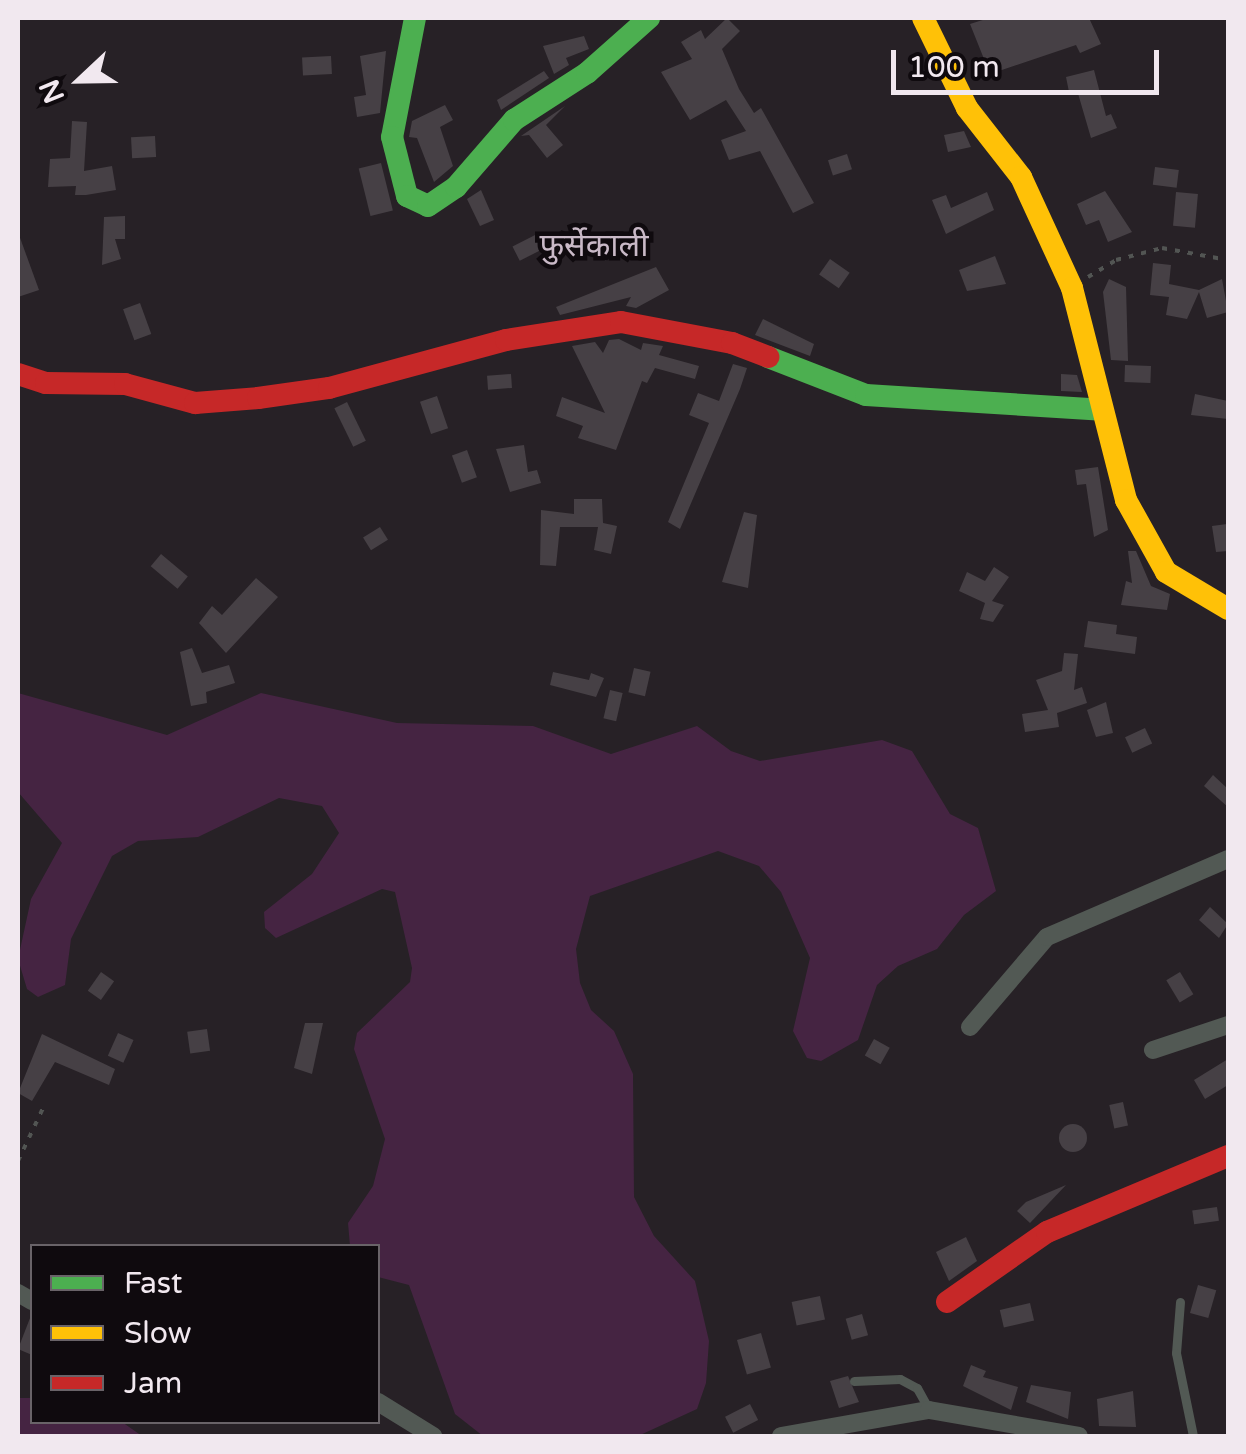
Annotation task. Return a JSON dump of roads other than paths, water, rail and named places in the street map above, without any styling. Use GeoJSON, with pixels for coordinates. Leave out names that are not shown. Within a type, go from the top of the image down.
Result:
{"type":"FeatureCollection","features":[{"type":"Feature","properties":{"kind":"street"},"geometry":{"type":"LineString","coordinates":[[415,18],[392,137],[407,196],[428,206],[456,187],[514,120],[587,73],[649,18]]}},
{"type":"Feature","properties":{"kind":"street"},"geometry":{"type":"LineString","coordinates":[[923,18],[967,108],[1021,178],[1072,288],[1126,500],[1166,572],[1228,609]]}},
{"type":"Feature","properties":{"kind":"street"},"geometry":{"type":"LineString","coordinates":[[18,374],[46,383],[124,384],[195,403],[258,398],[329,388],[524,336],[621,322],[732,342],[866,394],[1102,410]]}},
{"type":"Feature","properties":{"kind":"street"},"geometry":{"type":"LineString","coordinates":[[970,1027],[1046,937],[1228,859]]}},
{"type":"Feature","properties":{"kind":"street"},"geometry":{"type":"LineString","coordinates":[[1152,1050],[1228,1024]]}},
{"type":"Feature","properties":{"kind":"street"},"geometry":{"type":"LineString","coordinates":[[947,1302],[1047,1232],[1228,1156]]}},
{"type":"Feature","properties":{"kind":"street"},"geometry":{"type":"LineString","coordinates":[[380,1403],[433,1436]]}},
{"type":"Feature","properties":{"kind":"street"},"geometry":{"type":"LineString","coordinates":[[781,1436],[928,1410],[1079,1436]]}},
{"type":"Feature","properties":{"kind":"lane"},"geometry":{"type":"LineString","coordinates":[[1180,1302],[1176,1353],[1194,1436]]}},
{"type":"Feature","properties":{"kind":"lane"},"geometry":{"type":"LineString","coordinates":[[854,1381],[900,1379],[917,1388],[928,1410]]}},
{"type":"Feature","properties":{"kind":"district","name":"फुर्सेकाली"},"geometry":{"type":"Point","coordinates":[594,246]}}]}
